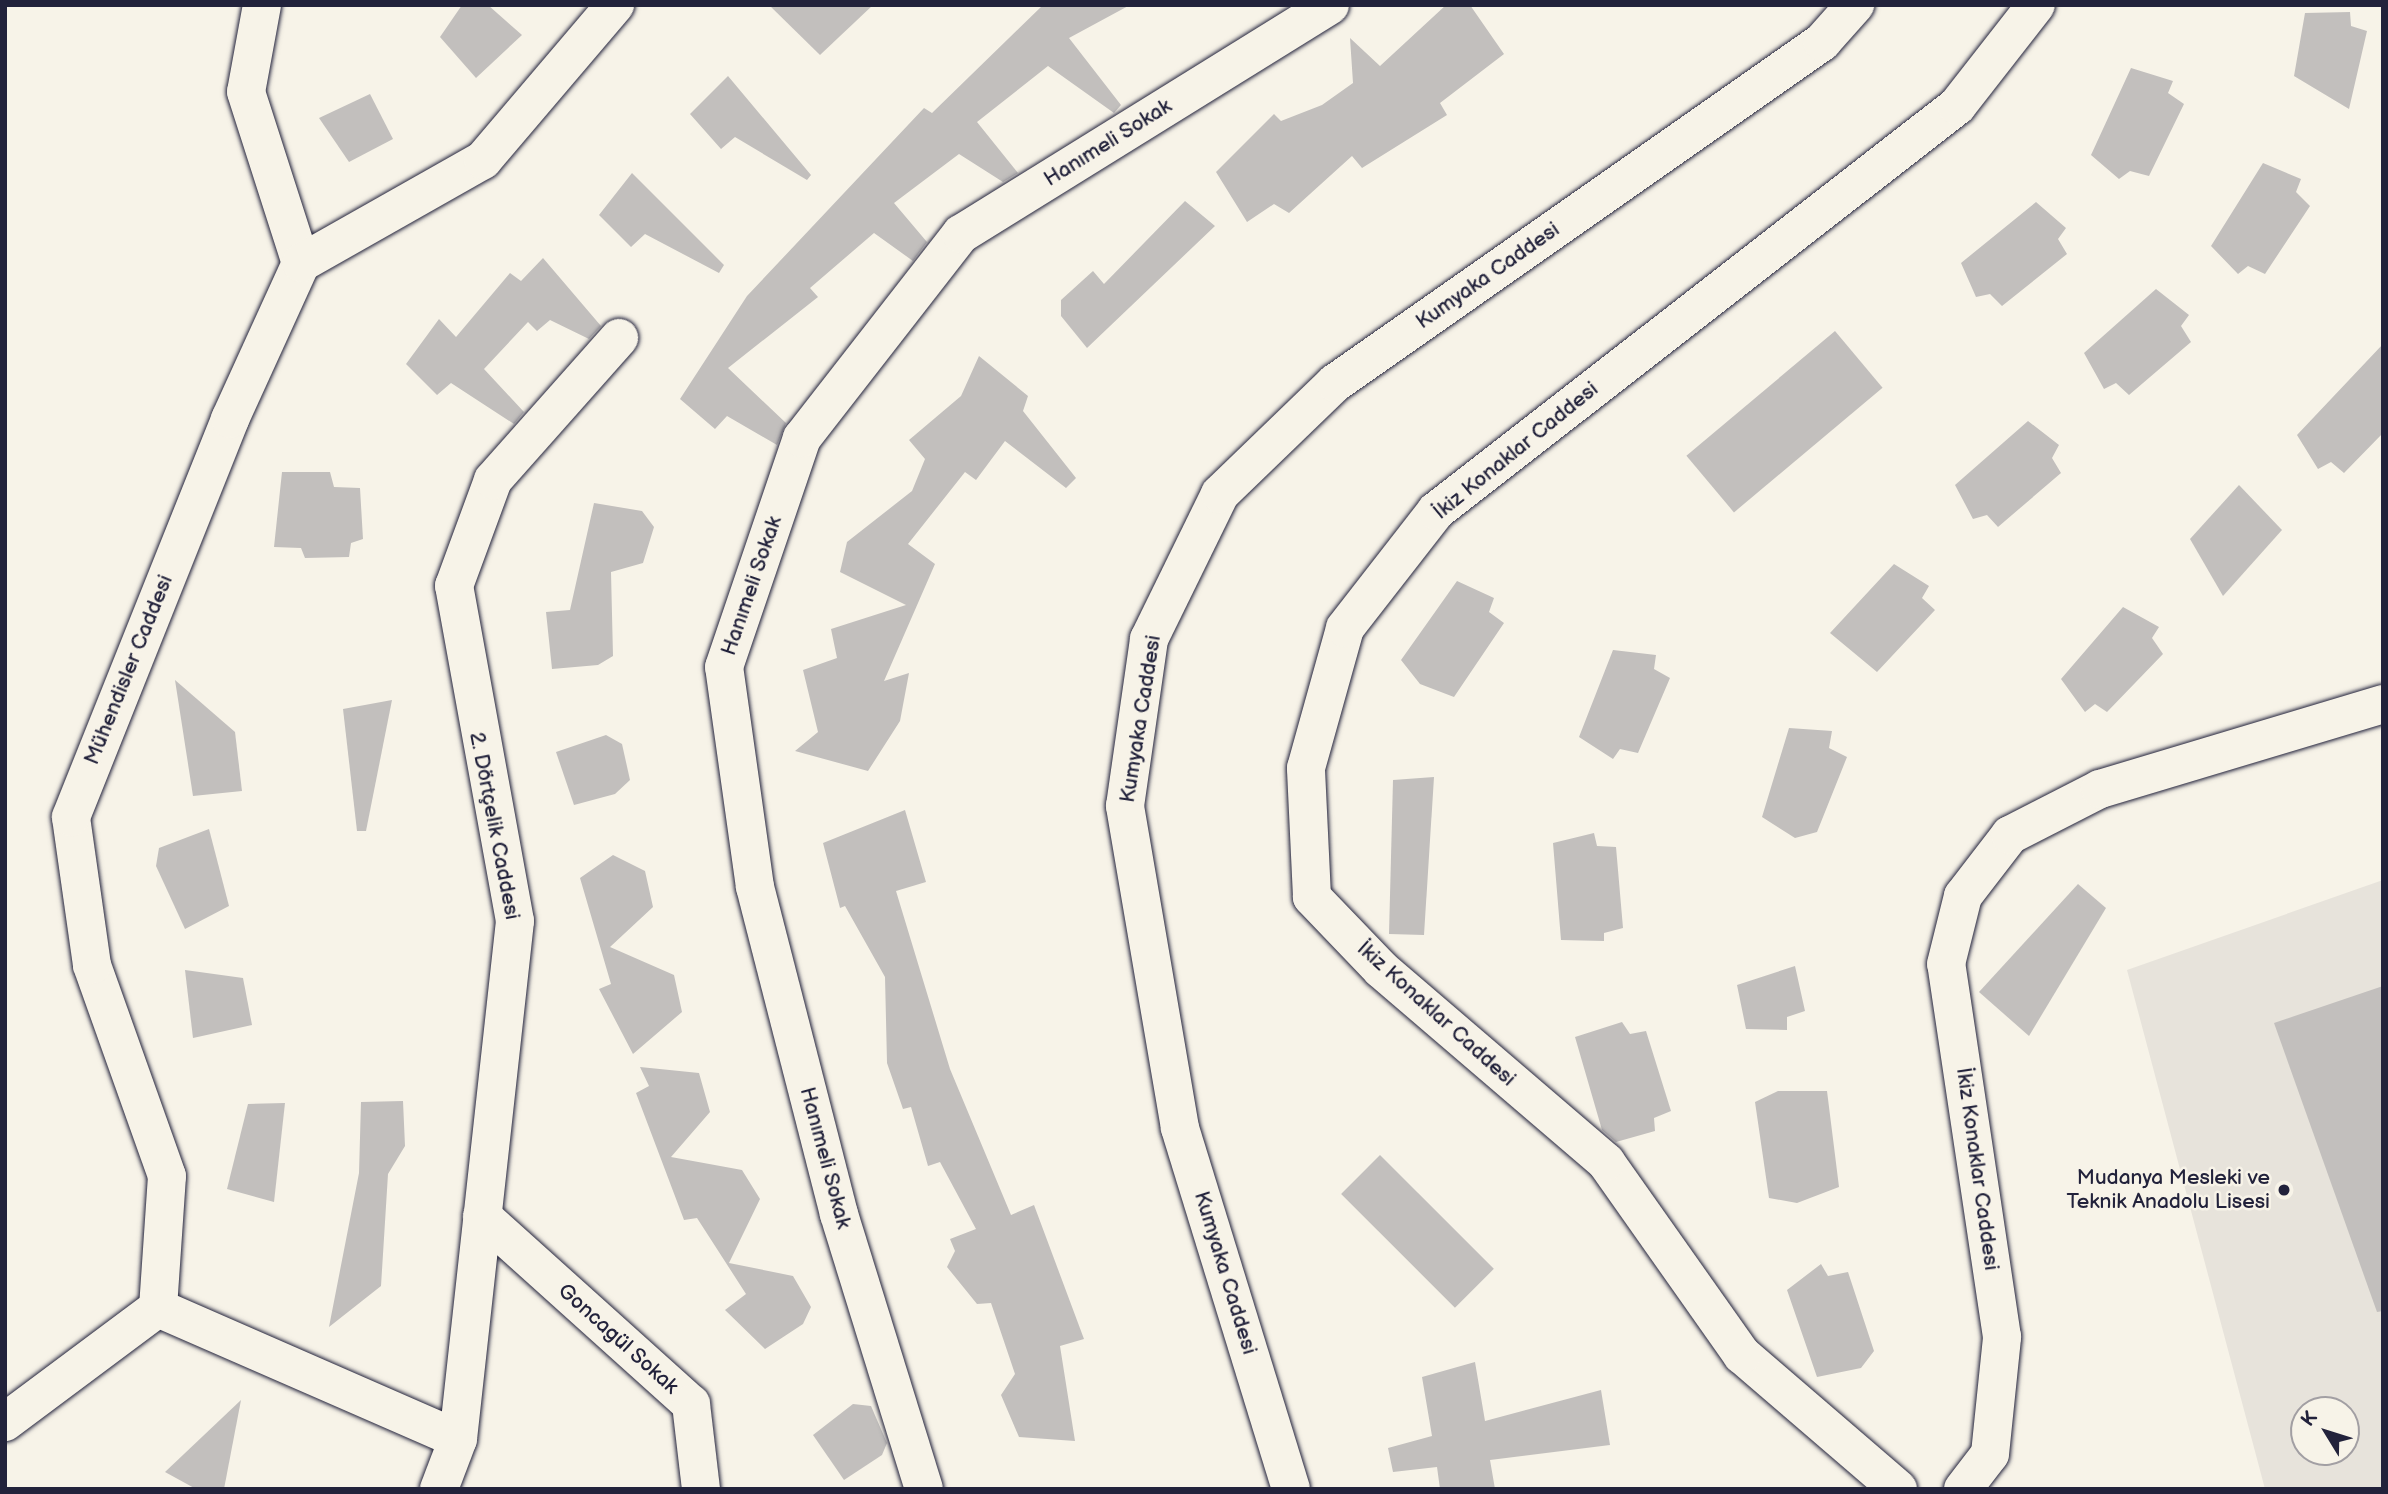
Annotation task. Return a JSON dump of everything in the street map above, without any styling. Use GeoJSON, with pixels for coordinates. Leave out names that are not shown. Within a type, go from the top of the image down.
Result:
{"type":"FeatureCollection","features":[{"type":"Feature","properties":{"kind":"street"},"geometry":{"type":"LineString","coordinates":[[262,5],[246,92],[301,264],[483,160],[615,5]]}},
{"type":"Feature","properties":{"kind":"street","name":"Hanımeli Sokak"},"geometry":{"type":"LineString","coordinates":[[924,1489],[839,1214],[755,887],[724,667],[802,438],[961,234],[1330,5]]}},
{"type":"Feature","properties":{"kind":"street","name":"Kumyaka Caddesi"},"geometry":{"type":"LineString","coordinates":[[1291,1489],[1180,1128],[1125,806],[1149,639],[1220,494],[1335,383],[1822,42],[1855,5]]}},
{"type":"Feature","properties":{"kind":"street","name":"İkiz Konaklar Caddesi"},"geometry":{"type":"LineString","coordinates":[[1898,1489],[1742,1355],[1606,1162],[1381,969],[1312,897],[1306,768],[1345,628],[1436,512],[1957,106],[2036,5]]}},
{"type":"Feature","properties":{"kind":"street","name":"Mühendisler Caddesi"},"geometry":{"type":"LineString","coordinates":[[158,1308],[167,1175],[92,965],[71,817],[230,419],[301,264]]}},
{"type":"Feature","properties":{"kind":"street","name":"2. Dörtçelik Caddesi"},"geometry":{"type":"LineString","coordinates":[[439,1489],[458,1439],[514,921],[454,586],[493,480],[619,338]]}},
{"type":"Feature","properties":{"kind":"street","name":"İkiz Konaklar Caddesi"},"geometry":{"type":"LineString","coordinates":[[1963,1489],[1990,1454],[2001,1337],[1946,964],[1963,897],[2010,835],[2100,789],[2383,704]]}},
{"type":"Feature","properties":{"kind":"street","name":"Goncagül Sokak"},"geometry":{"type":"LineString","coordinates":[[482,1216],[691,1404],[701,1489]]}},
{"type":"Feature","properties":{"kind":"street"},"geometry":{"type":"LineString","coordinates":[[5,1422],[158,1308],[458,1439]]}},
{"type":"Feature","properties":{"kind":"shaded area","name":"Mudanya Mesleki ve Teknik Anadolu Lisesi"},"geometry":{"type":"Polygon","coordinates":[[[2383,880],[2383,1489],[2265,1489],[2127,970],[2383,880]]]}},
{"type":"Feature","properties":{"kind":"building"},"geometry":{"type":"Polygon","coordinates":[[[462,5],[488,5],[522,35],[476,78],[440,37],[462,5]]]}},
{"type":"Feature","properties":{"kind":"building"},"geometry":{"type":"Polygon","coordinates":[[[769,5],[873,5],[820,55],[769,5]]]}},
{"type":"Feature","properties":{"kind":"building"},"geometry":{"type":"Polygon","coordinates":[[[1043,5],[1130,5],[1069,38],[1121,105],[1114,113],[1048,66],[977,122],[1018,173],[1003,182],[959,154],[894,203],[927,242],[913,261],[874,233],[810,288],[818,297],[728,368],[786,423],[777,445],[727,416],[715,429],[680,399],[747,296],[924,108],[932,113],[1043,5]]]}},
{"type":"Feature","properties":{"kind":"building"},"geometry":{"type":"Polygon","coordinates":[[[1446,5],[1470,5],[1504,54],[1440,103],[1447,115],[1362,168],[1352,156],[1289,213],[1274,204],[1247,222],[1216,172],[1274,114],[1281,121],[1322,105],[1353,83],[1350,38],[1380,66],[1446,5]]]}},
{"type":"Feature","properties":{"kind":"building"},"geometry":{"type":"Polygon","coordinates":[[[2350,12],[2351,26],[2367,31],[2349,109],[2294,76],[2305,13],[2350,12]]]}},
{"type":"Feature","properties":{"kind":"building"},"geometry":{"type":"Polygon","coordinates":[[[2131,68],[2173,81],[2168,93],[2184,104],[2149,176],[2130,171],[2119,179],[2091,155],[2131,68]]]}},
{"type":"Feature","properties":{"kind":"building"},"geometry":{"type":"Polygon","coordinates":[[[728,76],[811,175],[807,180],[735,137],[721,149],[690,114],[728,76]]]}},
{"type":"Feature","properties":{"kind":"building"},"geometry":{"type":"Polygon","coordinates":[[[370,94],[393,139],[349,162],[319,118],[370,94]]]}},
{"type":"Feature","properties":{"kind":"building"},"geometry":{"type":"Polygon","coordinates":[[[2263,163],[2301,179],[2296,192],[2310,206],[2265,274],[2248,266],[2238,274],[2211,246],[2263,163]]]}},
{"type":"Feature","properties":{"kind":"building"},"geometry":{"type":"Polygon","coordinates":[[[632,173],[724,265],[719,273],[645,234],[631,247],[599,215],[632,173]]]}},
{"type":"Feature","properties":{"kind":"building"},"geometry":{"type":"Polygon","coordinates":[[[1185,201],[1215,226],[1087,348],[1061,316],[1061,300],[1093,271],[1104,284],[1185,201]]]}},
{"type":"Feature","properties":{"kind":"building"},"geometry":{"type":"Polygon","coordinates":[[[2036,202],[2066,228],[2058,239],[2067,254],[2002,306],[1990,294],[1976,297],[1961,263],[2036,202]]]}},
{"type":"Feature","properties":{"kind":"building"},"geometry":{"type":"Polygon","coordinates":[[[543,258],[601,326],[589,339],[550,320],[537,331],[528,322],[484,369],[524,412],[514,424],[451,383],[437,395],[406,364],[439,319],[456,337],[510,273],[521,281],[543,258]]]}},
{"type":"Feature","properties":{"kind":"building"},"geometry":{"type":"Polygon","coordinates":[[[2156,289],[2189,315],[2181,326],[2191,342],[2129,395],[2116,383],[2104,389],[2084,353],[2156,289]]]}},
{"type":"Feature","properties":{"kind":"building"},"geometry":{"type":"Polygon","coordinates":[[[1835,331],[1883,388],[1734,512],[1686,456],[1835,331]]]}},
{"type":"Feature","properties":{"kind":"building"},"geometry":{"type":"Polygon","coordinates":[[[2383,344],[2383,433],[2344,473],[2331,462],[2318,469],[2297,435],[2383,344]]]}},
{"type":"Feature","properties":{"kind":"building"},"geometry":{"type":"Polygon","coordinates":[[[979,356],[1028,396],[1023,411],[1076,478],[1066,488],[1005,441],[976,480],[965,472],[908,544],[935,564],[884,681],[909,673],[900,721],[868,771],[795,751],[818,732],[803,670],[837,658],[831,629],[906,605],[840,572],[847,542],[912,491],[925,459],[909,440],[961,396],[979,356]]]}},
{"type":"Feature","properties":{"kind":"building"},"geometry":{"type":"Polygon","coordinates":[[[2028,421],[2059,445],[2052,458],[2061,473],[1998,527],[1987,515],[1973,519],[1955,485],[2028,421]]]}},
{"type":"Feature","properties":{"kind":"building"},"geometry":{"type":"Polygon","coordinates":[[[282,472],[330,472],[334,487],[360,488],[363,539],[351,543],[349,557],[305,558],[301,548],[274,547],[282,472]]]}},
{"type":"Feature","properties":{"kind":"building"},"geometry":{"type":"Polygon","coordinates":[[[2239,485],[2282,530],[2223,596],[2190,539],[2239,485]]]}},
{"type":"Feature","properties":{"kind":"building"},"geometry":{"type":"Polygon","coordinates":[[[594,503],[642,511],[654,527],[643,563],[611,572],[613,656],[598,665],[552,669],[546,612],[570,610],[594,503]]]}},
{"type":"Feature","properties":{"kind":"building"},"geometry":{"type":"Polygon","coordinates":[[[1894,564],[1929,586],[1922,598],[1935,610],[1877,672],[1830,633],[1894,564]]]}},
{"type":"Feature","properties":{"kind":"building"},"geometry":{"type":"Polygon","coordinates":[[[1457,581],[1494,598],[1489,612],[1504,623],[1454,697],[1420,684],[1401,660],[1457,581]]]}},
{"type":"Feature","properties":{"kind":"building"},"geometry":{"type":"Polygon","coordinates":[[[2123,607],[2159,627],[2152,638],[2163,654],[2107,712],[2095,704],[2085,712],[2061,679],[2123,607]]]}},
{"type":"Feature","properties":{"kind":"building"},"geometry":{"type":"Polygon","coordinates":[[[1613,650],[1656,655],[1654,669],[1670,678],[1638,753],[1620,749],[1613,759],[1579,737],[1613,650]]]}},
{"type":"Feature","properties":{"kind":"building"},"geometry":{"type":"Polygon","coordinates":[[[175,680],[235,732],[242,791],[193,796],[175,680]]]}},
{"type":"Feature","properties":{"kind":"building"},"geometry":{"type":"Polygon","coordinates":[[[392,700],[366,831],[357,831],[343,709],[392,700]]]}},
{"type":"Feature","properties":{"kind":"building"},"geometry":{"type":"Polygon","coordinates":[[[1789,728],[1832,731],[1829,748],[1847,757],[1817,832],[1795,838],[1762,817],[1789,728]]]}},
{"type":"Feature","properties":{"kind":"building"},"geometry":{"type":"Polygon","coordinates":[[[606,735],[622,744],[630,780],[615,794],[574,805],[556,752],[606,735]]]}},
{"type":"Feature","properties":{"kind":"building"},"geometry":{"type":"Polygon","coordinates":[[[1434,777],[1424,935],[1389,934],[1393,780],[1434,777]]]}},
{"type":"Feature","properties":{"kind":"building"},"geometry":{"type":"Polygon","coordinates":[[[905,810],[926,882],[896,891],[950,1069],[1011,1215],[1034,1205],[1084,1339],[1060,1346],[1075,1441],[1019,1437],[1001,1395],[1015,1374],[991,1303],[977,1304],[947,1267],[955,1251],[950,1239],[976,1229],[940,1162],[928,1166],[911,1107],[903,1109],[887,1063],[885,977],[845,906],[840,908],[823,843],[905,810]]]}},
{"type":"Feature","properties":{"kind":"building"},"geometry":{"type":"Polygon","coordinates":[[[209,829],[229,906],[185,929],[156,866],[159,848],[209,829]]]}},
{"type":"Feature","properties":{"kind":"building"},"geometry":{"type":"Polygon","coordinates":[[[1594,833],[1597,846],[1616,847],[1623,928],[1604,933],[1604,941],[1561,940],[1553,843],[1594,833]]]}},
{"type":"Feature","properties":{"kind":"building"},"geometry":{"type":"Polygon","coordinates":[[[613,855],[645,871],[653,907],[610,947],[674,975],[682,1012],[633,1054],[599,989],[611,984],[580,878],[613,855]]]}},
{"type":"Feature","properties":{"kind":"building"},"geometry":{"type":"Polygon","coordinates":[[[2078,884],[2106,908],[2029,1036],[1979,992],[2078,884]]]}},
{"type":"Feature","properties":{"kind":"building"},"geometry":{"type":"Polygon","coordinates":[[[1795,966],[1805,1011],[1787,1017],[1787,1030],[1746,1029],[1737,985],[1795,966]]]}},
{"type":"Feature","properties":{"kind":"building"},"geometry":{"type":"Polygon","coordinates":[[[185,970],[243,978],[252,1025],[193,1038],[185,970]]]}},
{"type":"Feature","properties":{"kind":"building"},"geometry":{"type":"Polygon","coordinates":[[[2383,986],[2383,1311],[2377,1312],[2274,1023],[2383,986]]]}},
{"type":"Feature","properties":{"kind":"building"},"geometry":{"type":"Polygon","coordinates":[[[1622,1022],[1630,1034],[1646,1031],[1671,1111],[1654,1118],[1655,1131],[1616,1142],[1602,1130],[1575,1037],[1622,1022]]]}},
{"type":"Feature","properties":{"kind":"building"},"geometry":{"type":"Polygon","coordinates":[[[640,1067],[699,1073],[710,1112],[671,1157],[742,1170],[760,1199],[729,1263],[793,1276],[811,1307],[803,1324],[765,1349],[725,1310],[746,1294],[697,1218],[684,1220],[636,1093],[649,1086],[640,1067]]]}},
{"type":"Feature","properties":{"kind":"building"},"geometry":{"type":"Polygon","coordinates":[[[1778,1091],[1827,1091],[1839,1187],[1797,1203],[1769,1198],[1755,1102],[1778,1091]]]}},
{"type":"Feature","properties":{"kind":"building"},"geometry":{"type":"Polygon","coordinates":[[[403,1101],[405,1146],[388,1174],[381,1286],[329,1327],[359,1173],[361,1102],[403,1101]]]}},
{"type":"Feature","properties":{"kind":"building"},"geometry":{"type":"Polygon","coordinates":[[[285,1103],[274,1202],[227,1189],[248,1104],[285,1103]]]}},
{"type":"Feature","properties":{"kind":"building"},"geometry":{"type":"Polygon","coordinates":[[[1380,1155],[1494,1269],[1455,1308],[1341,1194],[1380,1155]]]}},
{"type":"Feature","properties":{"kind":"building"},"geometry":{"type":"Polygon","coordinates":[[[1821,1264],[1828,1276],[1848,1272],[1874,1351],[1861,1368],[1817,1377],[1787,1290],[1821,1264]]]}},
{"type":"Feature","properties":{"kind":"building"},"geometry":{"type":"Polygon","coordinates":[[[1475,1362],[1485,1421],[1601,1390],[1610,1445],[1490,1460],[1495,1489],[1440,1489],[1437,1467],[1393,1472],[1388,1448],[1432,1436],[1422,1377],[1475,1362]]]}},
{"type":"Feature","properties":{"kind":"building"},"geometry":{"type":"Polygon","coordinates":[[[241,1400],[224,1489],[196,1489],[165,1472],[241,1400]]]}},
{"type":"Feature","properties":{"kind":"building"},"geometry":{"type":"Polygon","coordinates":[[[853,1404],[871,1406],[887,1443],[882,1455],[844,1480],[813,1435],[853,1404]]]}},
{"type":"Feature","properties":{"kind":"place","name":"Mudanya Mesleki ve Teknik Anadolu Lisesi"},"geometry":{"type":"Point","coordinates":[2284,1190]}}]}
